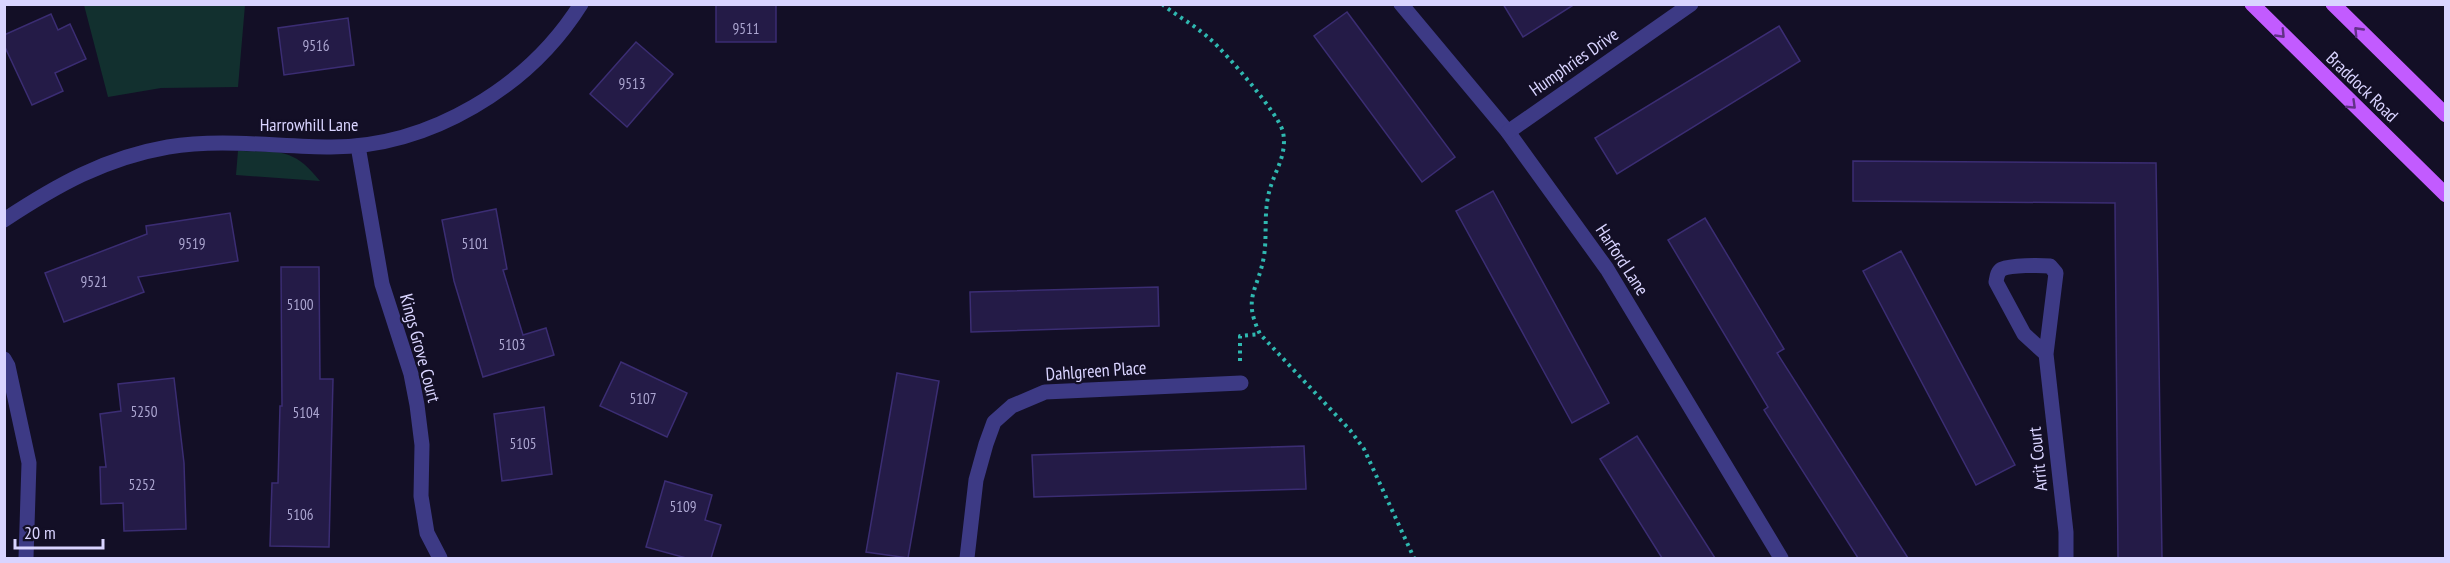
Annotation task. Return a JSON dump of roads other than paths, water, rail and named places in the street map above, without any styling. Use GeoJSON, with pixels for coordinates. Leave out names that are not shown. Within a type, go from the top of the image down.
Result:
{"type":"FeatureCollection","features":[{"type":"Feature","properties":{"kind":"main road","name":"Braddock Road"},"geometry":{"type":"LineString","coordinates":[[2252,4],[2445,195]]}},
{"type":"Feature","properties":{"kind":"main road","name":"Braddock Road"},"geometry":{"type":"LineString","coordinates":[[2333,4],[2445,115]]}},
{"type":"Feature","properties":{"kind":"street","name":"Harrowhill Lane"},"geometry":{"type":"LineString","coordinates":[[4,220],[51,189],[89,170],[130,155],[170,147],[222,143],[358,146],[402,137],[438,124],[464,112],[525,70],[551,45],[581,4]]}},
{"type":"Feature","properties":{"kind":"street","name":"Harford Lane"},"geometry":{"type":"LineString","coordinates":[[1401,4],[1508,132],[1607,269],[1781,558]]}},
{"type":"Feature","properties":{"kind":"street","name":"Humphries Drive"},"geometry":{"type":"LineString","coordinates":[[1508,132],[1691,4]]}},
{"type":"Feature","properties":{"kind":"street","name":"Kings Grove Court"},"geometry":{"type":"LineString","coordinates":[[358,146],[382,284],[411,374],[417,405],[422,445],[421,496],[427,533],[440,558]]}},
{"type":"Feature","properties":{"kind":"street","name":"Arrit Court"},"geometry":{"type":"LineString","coordinates":[[2046,354],[2024,334],[1996,282],[1997,274],[2002,269],[2041,265],[2050,266],[2056,273],[2046,354],[2066,532],[2066,558]]}},
{"type":"Feature","properties":{"kind":"street"},"geometry":{"type":"LineString","coordinates":[[4,359],[9,366],[29,463],[27,558]]}},
{"type":"Feature","properties":{"kind":"street","name":"Dahlgreen Place"},"geometry":{"type":"LineString","coordinates":[[967,558],[976,480],[986,444],[994,422],[1012,406],[1045,392],[1241,383]]}}]}
